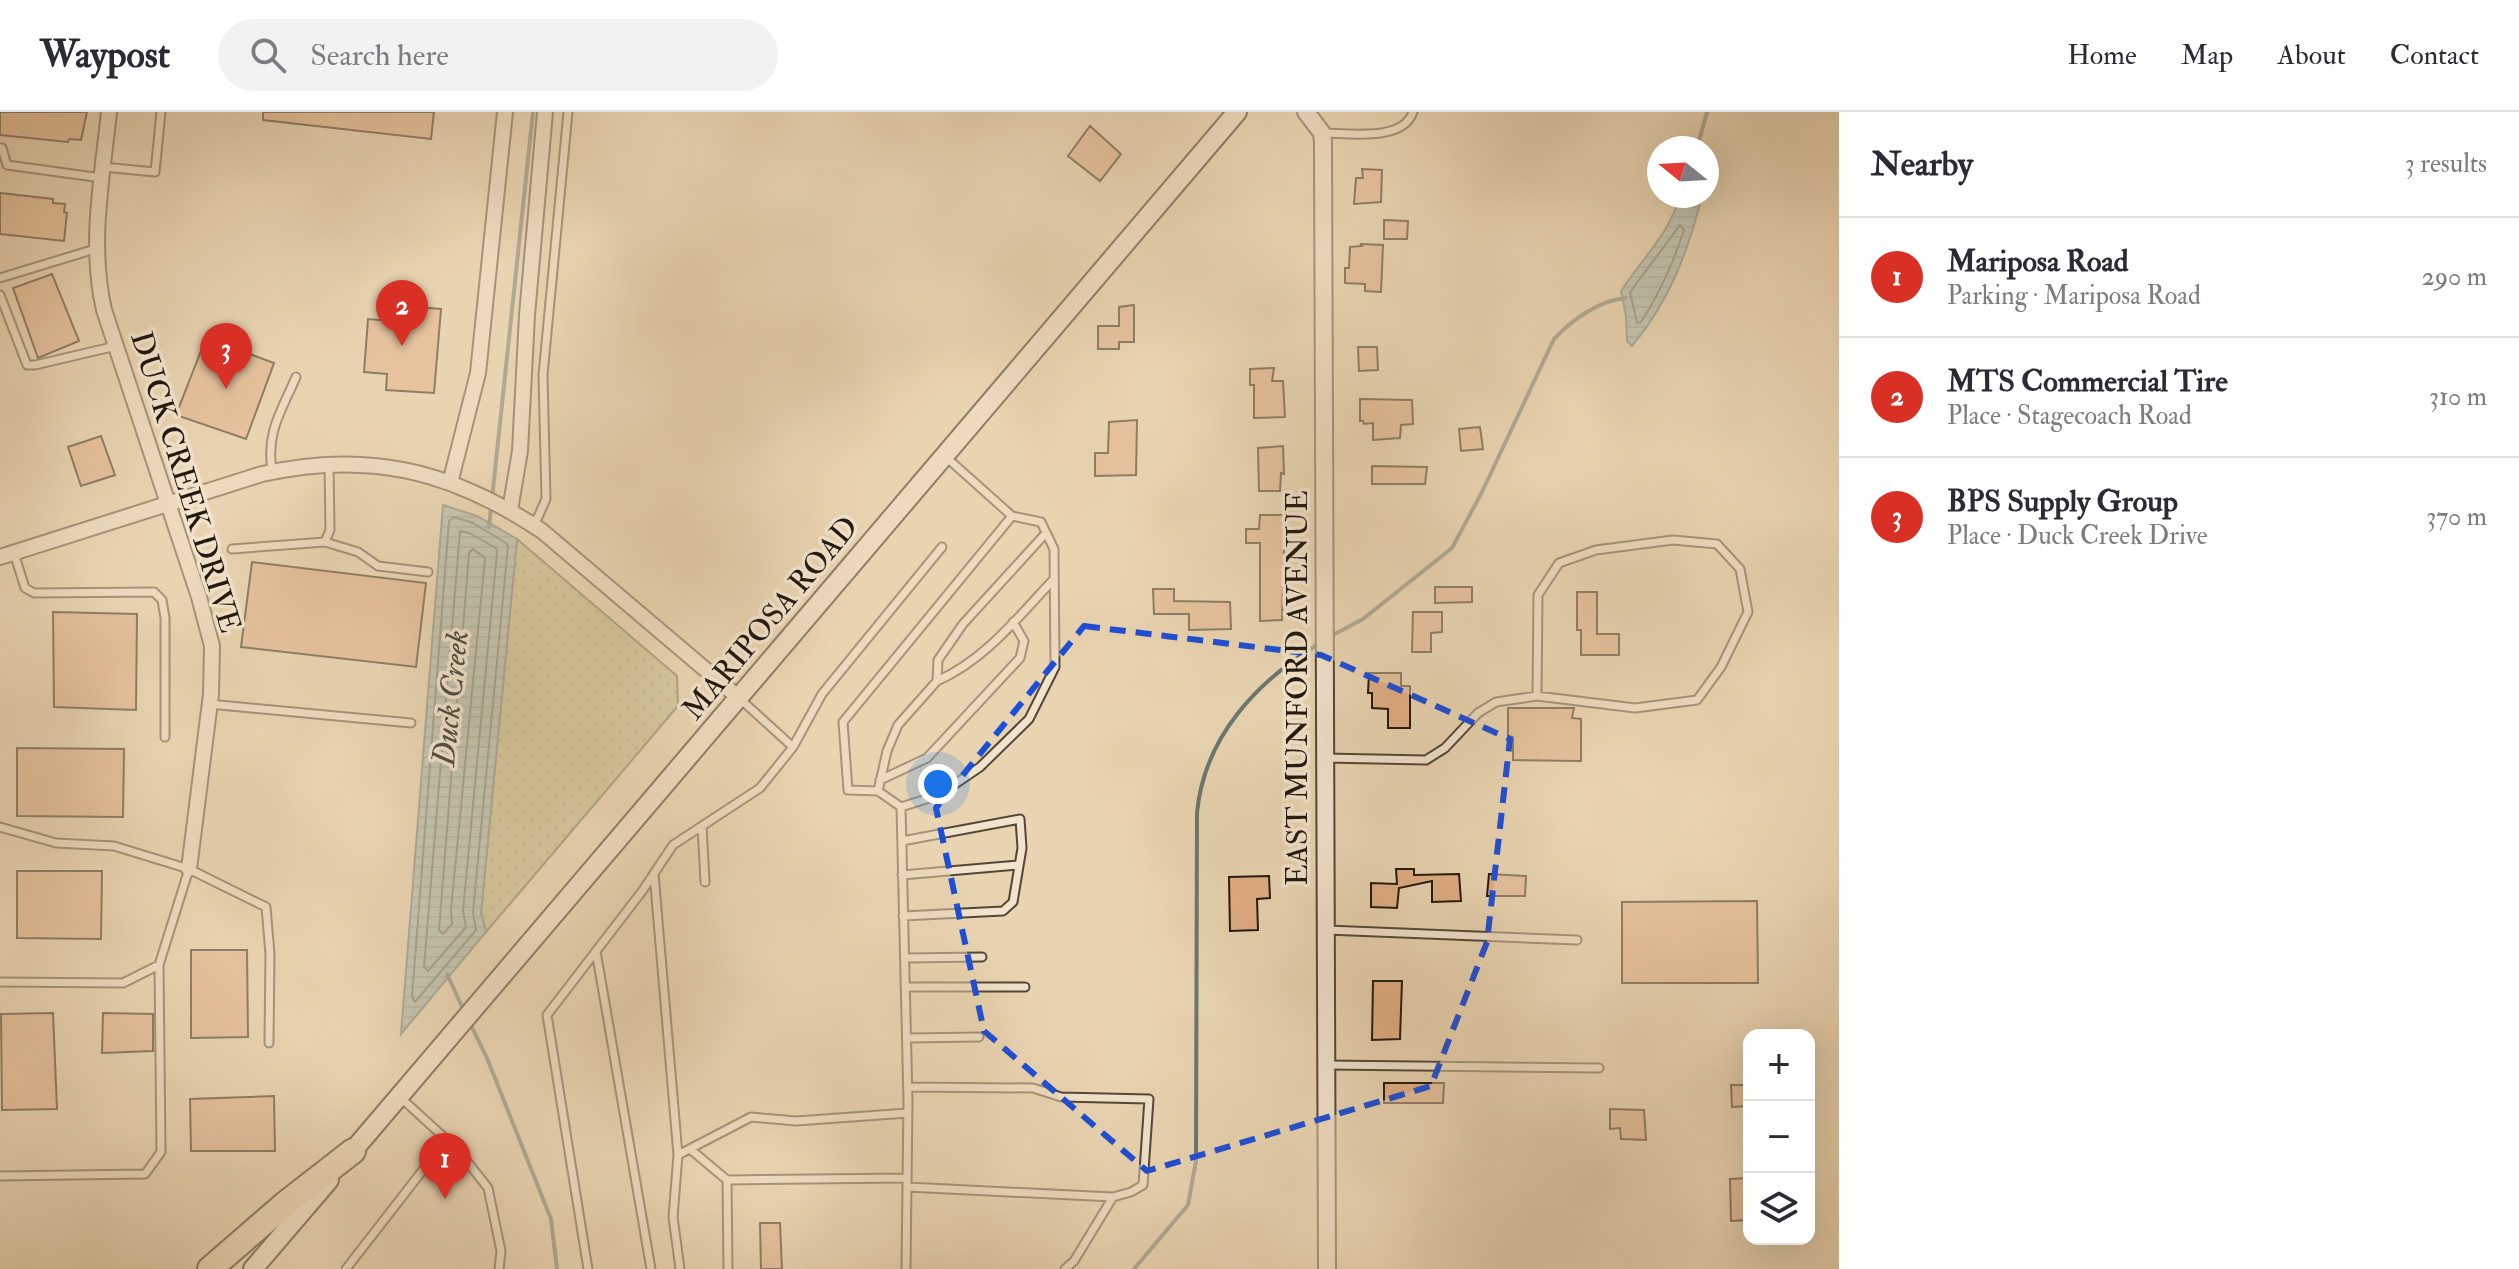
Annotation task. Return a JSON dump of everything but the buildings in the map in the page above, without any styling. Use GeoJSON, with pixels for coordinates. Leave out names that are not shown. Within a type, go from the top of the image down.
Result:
{"type":"FeatureCollection","features":[{"type":"Feature","properties":{"kind":"highway"},"geometry":{"type":"LineString","coordinates":[[210,1269],[285,1204],[353,1151]]}},
{"type":"Feature","properties":{"kind":"main road","name":"MARIPOSA ROAD"},"geometry":{"type":"LineString","coordinates":[[253,1269],[1237,112]]}},
{"type":"Feature","properties":{"kind":"street","name":"DUCK CREEK DRIVE"},"geometry":{"type":"LineString","coordinates":[[109,112],[95,249],[97,280],[209,630],[213,667],[189,869]]}},
{"type":"Feature","properties":{"kind":"street"},"geometry":{"type":"LineString","coordinates":[[450,483],[478,373],[505,112]]}},
{"type":"Feature","properties":{"kind":"street"},"geometry":{"type":"LineString","coordinates":[[510,510],[520,451],[527,315],[545,112]]}},
{"type":"Feature","properties":{"kind":"street"},"geometry":{"type":"LineString","coordinates":[[1306,112],[1322,133]]}},
{"type":"Feature","properties":{"kind":"street","name":"EAST MUNFORD AVENUE"},"geometry":{"type":"LineString","coordinates":[[1322,133],[1327,1269]]}},
{"type":"Feature","properties":{"kind":"street"},"geometry":{"type":"LineString","coordinates":[[7,555],[272,471],[329,463],[378,465],[426,474],[471,490],[534,526],[739,698]]}},
{"type":"Feature","properties":{"kind":"lane"},"geometry":{"type":"LineString","coordinates":[[0,148],[7,165],[103,172],[155,172],[161,112]]}},
{"type":"Feature","properties":{"kind":"lane"},"geometry":{"type":"LineString","coordinates":[[534,526],[546,499],[543,375],[568,112]]}},
{"type":"Feature","properties":{"kind":"lane"},"geometry":{"type":"LineString","coordinates":[[1322,133],[1394,132],[1410,121],[1413,112]]}},
{"type":"Feature","properties":{"kind":"lane"},"geometry":{"type":"LineString","coordinates":[[0,278],[95,249]]}},
{"type":"Feature","properties":{"kind":"lane"},"geometry":{"type":"LineString","coordinates":[[0,295],[27,365],[116,346]]}},
{"type":"Feature","properties":{"kind":"lane"},"geometry":{"type":"LineString","coordinates":[[272,471],[268,448],[271,435],[296,377]]}},
{"type":"Feature","properties":{"kind":"lane"},"geometry":{"type":"LineString","coordinates":[[901,807],[939,795],[980,767],[1029,719],[1055,667],[1054,549],[1041,522],[1012,516],[944,456]]}},
{"type":"Feature","properties":{"kind":"lane"},"geometry":{"type":"LineString","coordinates":[[325,542],[330,530],[329,463]]}},
{"type":"Feature","properties":{"kind":"lane"},"geometry":{"type":"LineString","coordinates":[[901,807],[878,791],[848,790],[843,722],[1012,516]]}},
{"type":"Feature","properties":{"kind":"lane"},"geometry":{"type":"LineString","coordinates":[[937,681],[938,660],[963,624],[1046,533]]}},
{"type":"Feature","properties":{"kind":"lane"},"geometry":{"type":"LineString","coordinates":[[1325,758],[1426,760],[1445,748],[1478,713],[1496,702],[1537,696],[1635,708],[1697,700],[1721,667],[1748,612],[1740,569],[1717,544],[1673,540],[1596,550],[1559,563],[1538,595],[1537,696]]}},
{"type":"Feature","properties":{"kind":"lane"},"geometry":{"type":"LineString","coordinates":[[232,549],[325,542],[358,552],[378,566],[428,572]]}},
{"type":"Feature","properties":{"kind":"lane"},"geometry":{"type":"LineString","coordinates":[[588,1269],[547,1015],[673,845],[760,788],[793,747],[822,694],[942,547]]}},
{"type":"Feature","properties":{"kind":"lane"},"geometry":{"type":"LineString","coordinates":[[7,555],[25,588],[34,593],[154,592],[162,600],[165,618],[165,737]]}},
{"type":"Feature","properties":{"kind":"lane"},"geometry":{"type":"LineString","coordinates":[[878,791],[887,751],[898,725],[937,681],[957,672],[1013,622],[1054,579]]}},
{"type":"Feature","properties":{"kind":"lane"},"geometry":{"type":"LineString","coordinates":[[880,780],[927,758],[1020,658],[1024,641],[1013,622]]}},
{"type":"Feature","properties":{"kind":"lane"},"geometry":{"type":"LineString","coordinates":[[739,698],[793,747]]}},
{"type":"Feature","properties":{"kind":"lane"},"geometry":{"type":"LineString","coordinates":[[209,704],[411,723]]}},
{"type":"Feature","properties":{"kind":"lane"},"geometry":{"type":"LineString","coordinates":[[901,807],[908,1087],[906,1269]]}},
{"type":"Feature","properties":{"kind":"lane"},"geometry":{"type":"LineString","coordinates":[[902,841],[1020,819],[1022,848],[1013,902],[1003,911],[903,916]]}},
{"type":"Feature","properties":{"kind":"lane"},"geometry":{"type":"LineString","coordinates":[[702,826],[705,882]]}},
{"type":"Feature","properties":{"kind":"lane"},"geometry":{"type":"LineString","coordinates":[[0,827],[56,843],[114,846],[189,869],[266,907],[270,954],[269,1043]]}},
{"type":"Feature","properties":{"kind":"lane"},"geometry":{"type":"LineString","coordinates":[[902,875],[1019,865]]}},
{"type":"Feature","properties":{"kind":"lane"},"geometry":{"type":"LineString","coordinates":[[0,1176],[145,1174],[161,1152],[159,965],[189,869]]}},
{"type":"Feature","properties":{"kind":"lane"},"geometry":{"type":"LineString","coordinates":[[654,874],[678,1155],[673,1217],[680,1269]]}},
{"type":"Feature","properties":{"kind":"lane"},"geometry":{"type":"LineString","coordinates":[[1325,930],[1577,940]]}},
{"type":"Feature","properties":{"kind":"lane"},"geometry":{"type":"LineString","coordinates":[[596,951],[651,1269]]}},
{"type":"Feature","properties":{"kind":"lane"},"geometry":{"type":"LineString","coordinates":[[905,958],[982,957]]}},
{"type":"Feature","properties":{"kind":"lane"},"geometry":{"type":"LineString","coordinates":[[0,982],[123,983],[159,965]]}},
{"type":"Feature","properties":{"kind":"lane"},"geometry":{"type":"LineString","coordinates":[[905,987],[1025,987]]}},
{"type":"Feature","properties":{"kind":"lane"},"geometry":{"type":"LineString","coordinates":[[907,1038],[979,1037]]}},
{"type":"Feature","properties":{"kind":"lane"},"geometry":{"type":"LineString","coordinates":[[1325,1065],[1599,1068]]}},
{"type":"Feature","properties":{"kind":"lane"},"geometry":{"type":"LineString","coordinates":[[690,1149],[727,1180],[907,1182],[1113,1197],[1143,1185],[1149,1099],[1061,1097],[1033,1088],[908,1087]]}},
{"type":"Feature","properties":{"kind":"lane"},"geometry":{"type":"LineString","coordinates":[[399,1096],[447,1139],[488,1188],[501,1251],[499,1269]]}},
{"type":"Feature","properties":{"kind":"lane"},"geometry":{"type":"LineString","coordinates":[[678,1155],[751,1117],[796,1121],[908,1113]]}},
{"type":"Feature","properties":{"kind":"lane"},"geometry":{"type":"LineString","coordinates":[[346,1269],[447,1139]]}},
{"type":"Feature","properties":{"kind":"lane"},"geometry":{"type":"LineString","coordinates":[[727,1180],[728,1269]]}},
{"type":"Feature","properties":{"kind":"lane"},"geometry":{"type":"LineString","coordinates":[[1065,1269],[1074,1261],[1113,1197]]}},
{"type":"Feature","properties":{"kind":"highlighted area"},"geometry":{"type":"Polygon","coordinates":[[[1084,626],[1321,655],[1510,739],[1487,942],[1431,1086],[1147,1171],[984,1031],[936,808],[1084,626]]]}},
{"type":"Feature","properties":{"kind":"shaded area"},"geometry":{"type":"Polygon","coordinates":[[[517,539],[677,676],[678,706],[486,932],[481,913],[517,539]]]}},
{"type":"Feature","properties":{"kind":"water"},"geometry":{"type":"Polygon","coordinates":[[[1698,208],[1676,276],[1657,312],[1632,346],[1627,341],[1621,291],[1662,234],[1675,210],[1698,208]]]}},
{"type":"Feature","properties":{"kind":"water"},"geometry":{"type":"Polygon","coordinates":[[[443,505],[477,516],[517,539],[481,913],[486,932],[401,1034],[443,505]]]}},
{"type":"Feature","properties":{"kind":"waterway","name":"Duck Creek"},"geometry":{"type":"LineString","coordinates":[[489,527],[533,112]]}},
{"type":"Feature","properties":{"kind":"waterway"},"geometry":{"type":"LineString","coordinates":[[1700,136],[1707,112]]}},
{"type":"Feature","properties":{"kind":"waterway"},"geometry":{"type":"LineString","coordinates":[[1331,636],[1363,619],[1452,548],[1554,339],[1586,312],[1625,298]]}},
{"type":"Feature","properties":{"kind":"waterway"},"geometry":{"type":"LineString","coordinates":[[1134,1269],[1188,1205],[1196,1161],[1197,813],[1202,785],[1222,736],[1255,693],[1320,643]]}},
{"type":"Feature","properties":{"kind":"waterway","name":"Duck Creek"},"geometry":{"type":"LineString","coordinates":[[447,974],[465,1013]]}},
{"type":"Feature","properties":{"kind":"waterway","name":"Duck Creek"},"geometry":{"type":"LineString","coordinates":[[469,1021],[487,1058],[551,1219],[557,1269]]}},
{"type":"Feature","properties":{"kind":"place","name":"MTS Commercial Tire"},"geometry":{"type":"Point","coordinates":[402,346]}},
{"type":"Feature","properties":{"kind":"place","name":"BPS Supply Group"},"geometry":{"type":"Point","coordinates":[226,389]}},
{"type":"Feature","properties":{"kind":"place","name":"Mariposa Road"},"geometry":{"type":"Point","coordinates":[445,1199]}}]}
